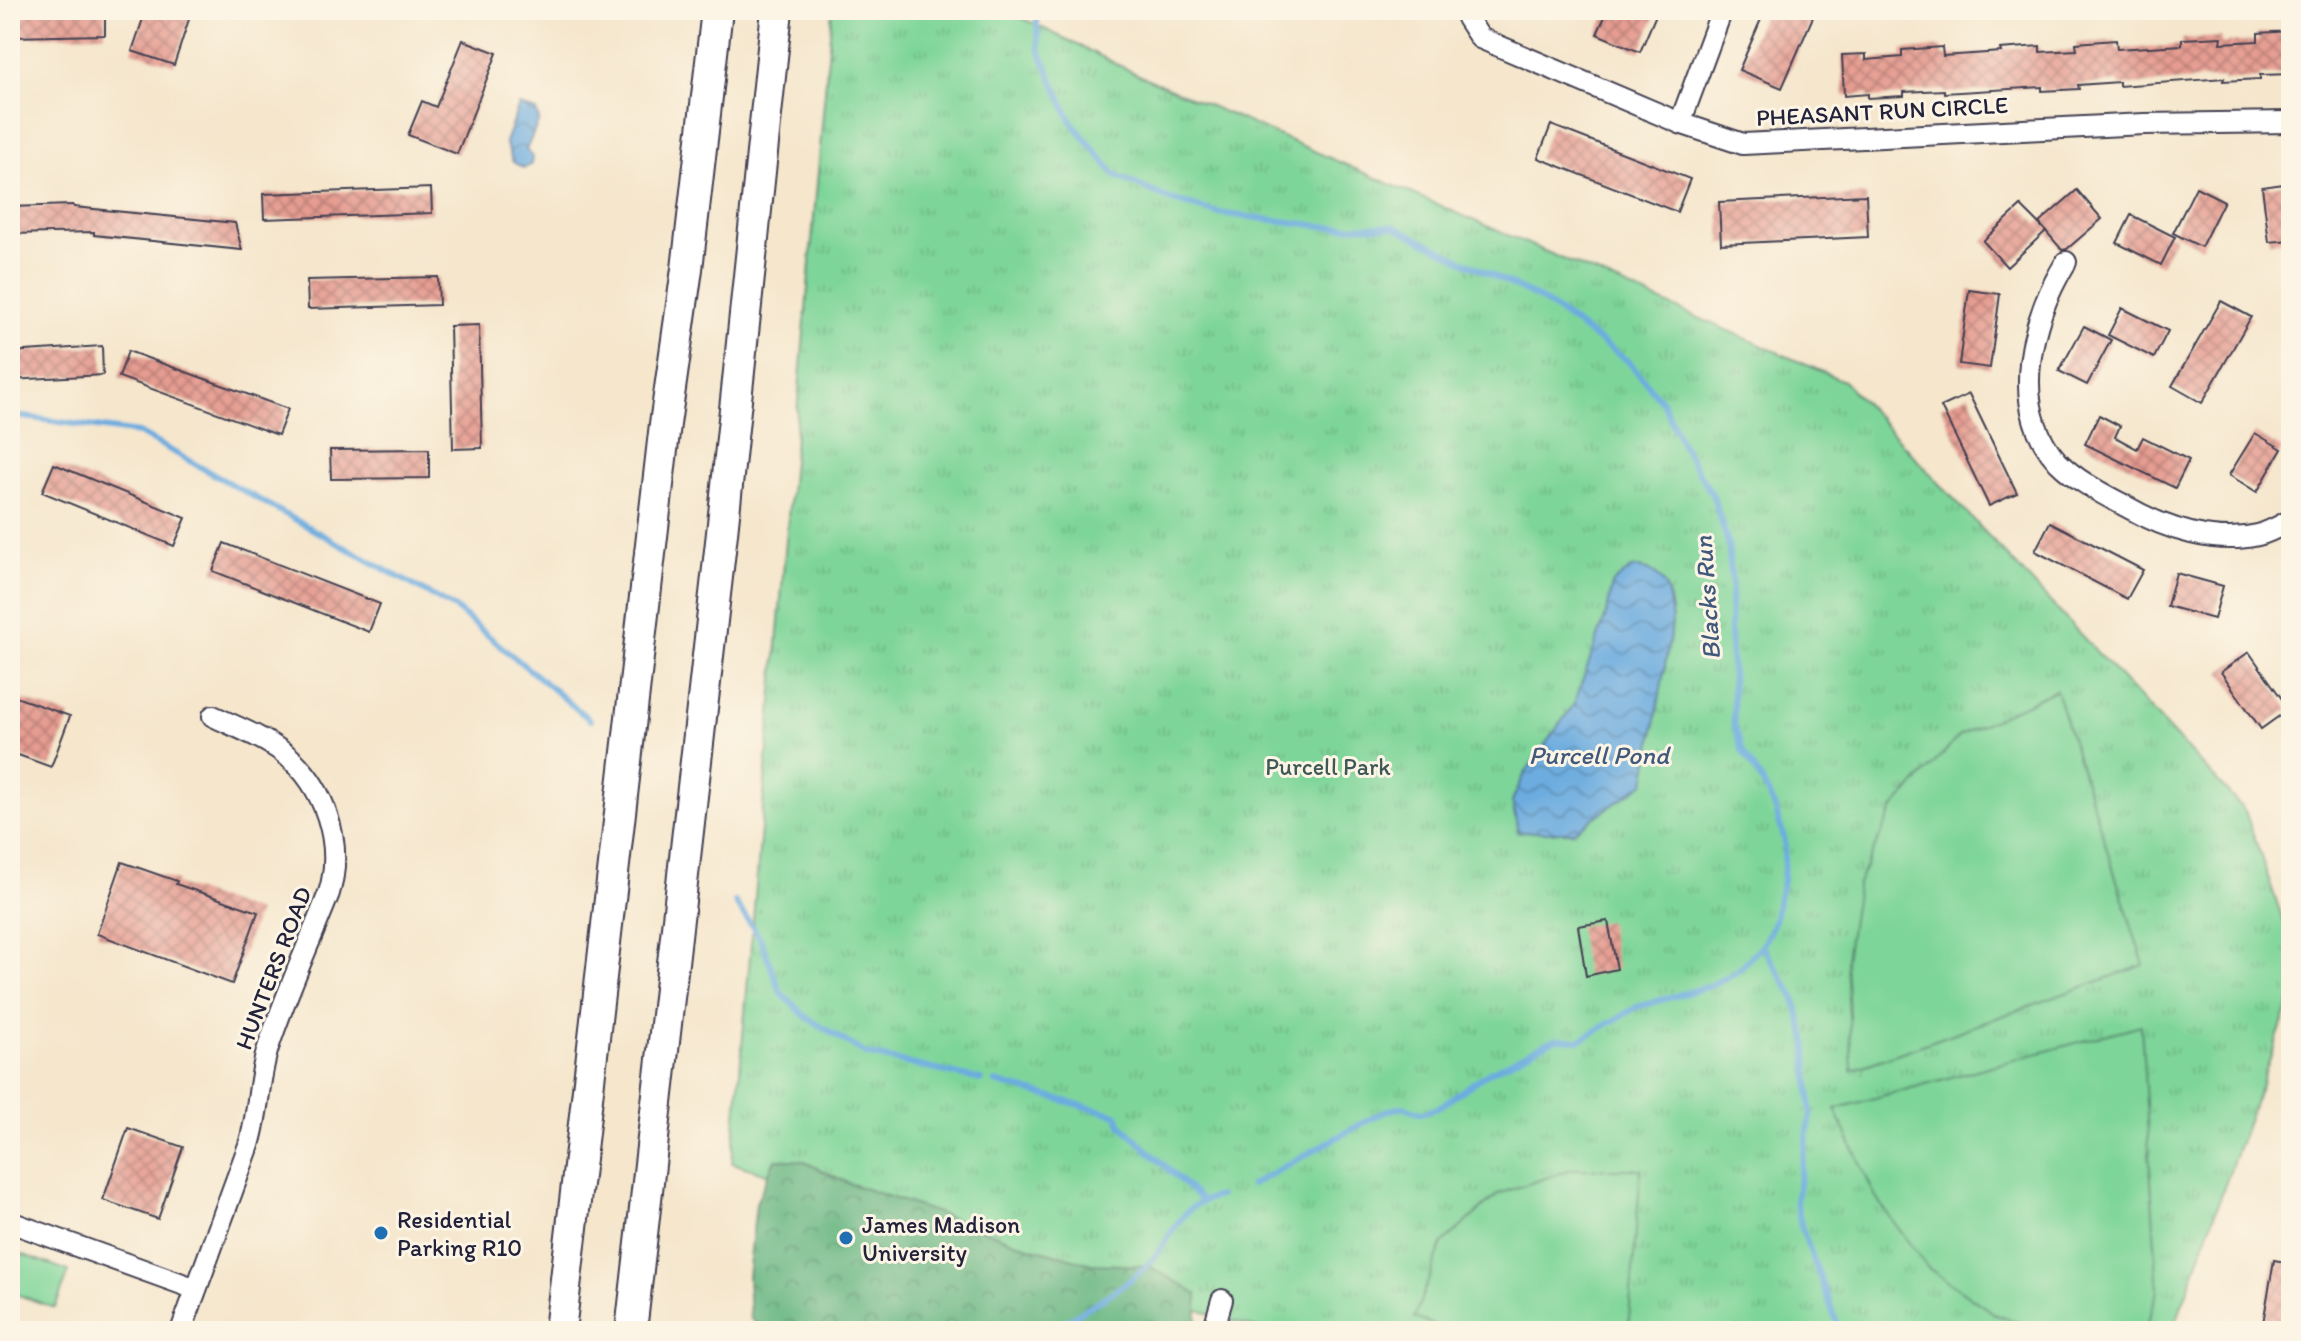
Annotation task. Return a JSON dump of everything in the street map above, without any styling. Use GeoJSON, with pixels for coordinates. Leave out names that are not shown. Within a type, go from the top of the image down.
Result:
{"type":"FeatureCollection","features":[{"type":"Feature","properties":{"kind":"highway"},"geometry":{"type":"LineString","coordinates":[[560,1331],[665,424],[687,269],[717,10]]}},
{"type":"Feature","properties":{"kind":"highway"},"geometry":{"type":"LineString","coordinates":[[631,1331],[720,548],[777,10]]}},
{"type":"Feature","properties":{"kind":"street","name":"PHEASANT RUN CIRCLE"},"geometry":{"type":"LineString","coordinates":[[1468,10],[1467,18],[1480,38],[1680,123],[1743,144],[2144,124],[2291,122]]}},
{"type":"Feature","properties":{"kind":"street"},"geometry":{"type":"LineString","coordinates":[[1680,123],[1722,10]]}},
{"type":"Feature","properties":{"kind":"street"},"geometry":{"type":"LineString","coordinates":[[2066,262],[2037,325],[2030,366],[2035,416],[2045,441],[2060,463],[2081,480],[2138,513],[2189,532],[2246,537],[2261,535],[2291,520]]}},
{"type":"Feature","properties":{"kind":"street","name":"HUNTERS ROAD"},"geometry":{"type":"LineString","coordinates":[[181,1331],[254,1128],[260,1080],[268,1049],[329,893],[334,867],[334,847],[327,816],[305,774],[282,752],[213,716]]}},
{"type":"Feature","properties":{"kind":"street"},"geometry":{"type":"LineString","coordinates":[[10,1222],[196,1289]]}},
{"type":"Feature","properties":{"kind":"street"},"geometry":{"type":"LineString","coordinates":[[1213,1331],[1222,1300]]}},
{"type":"Feature","properties":{"kind":"green space","name":"Purcell Park"},"geometry":{"type":"Polygon","coordinates":[[[832,10],[1006,10],[1139,75],[1844,381],[2245,811],[2291,943],[2291,999],[2173,1331],[1265,1331],[732,1163],[832,10]]]}},
{"type":"Feature","properties":{"kind":"green space"},"geometry":{"type":"Polygon","coordinates":[[[2056,690],[2144,965],[1852,1070],[1846,960],[1857,886],[1892,810],[1960,735],[2056,690]]]}},
{"type":"Feature","properties":{"kind":"green space"},"geometry":{"type":"Polygon","coordinates":[[[2141,1025],[2158,1291],[2145,1331],[2050,1331],[1996,1315],[1927,1267],[1876,1198],[1835,1109],[2141,1025]]]}},
{"type":"Feature","properties":{"kind":"green space","name":"James Madison University"},"geometry":{"type":"Polygon","coordinates":[[[775,1159],[803,1161],[848,1183],[1029,1247],[1092,1264],[1149,1266],[1197,1294],[1197,1331],[764,1331],[750,1318],[748,1277],[756,1203],[775,1159]]]}},
{"type":"Feature","properties":{"kind":"green space"},"geometry":{"type":"Polygon","coordinates":[[[1572,1169],[1641,1169],[1628,1331],[1452,1331],[1414,1318],[1442,1244],[1498,1194],[1572,1169]]]}},
{"type":"Feature","properties":{"kind":"green space"},"geometry":{"type":"Polygon","coordinates":[[[10,1250],[69,1271],[55,1308],[10,1292],[10,1250]]]}},
{"type":"Feature","properties":{"kind":"water"},"geometry":{"type":"Polygon","coordinates":[[[519,105],[536,111],[539,120],[526,150],[532,156],[531,165],[523,168],[513,162],[505,142],[519,105]]]}},
{"type":"Feature","properties":{"kind":"water","name":"Purcell Pond"},"geometry":{"type":"Polygon","coordinates":[[[1632,568],[1644,569],[1660,578],[1668,593],[1672,624],[1645,783],[1573,832],[1518,832],[1512,801],[1525,773],[1574,704],[1607,612],[1612,584],[1632,568]]]}},
{"type":"Feature","properties":{"kind":"building"},"geometry":{"type":"Polygon","coordinates":[[[10,10],[105,10],[105,35],[10,37],[10,10]]]}},
{"type":"Feature","properties":{"kind":"building"},"geometry":{"type":"Polygon","coordinates":[[[146,10],[192,10],[174,65],[132,51],[146,10]]]}},
{"type":"Feature","properties":{"kind":"building"},"geometry":{"type":"Polygon","coordinates":[[[1608,10],[1658,10],[1640,52],[1597,34],[1608,10]]]}},
{"type":"Feature","properties":{"kind":"building"},"geometry":{"type":"Polygon","coordinates":[[[1765,10],[1816,10],[1782,88],[1739,70],[1765,10]]]}},
{"type":"Feature","properties":{"kind":"building"},"geometry":{"type":"Polygon","coordinates":[[[2291,31],[2291,74],[2260,75],[2260,79],[2223,81],[2224,78],[2119,86],[2119,82],[2042,91],[2042,87],[1944,93],[1944,90],[1904,92],[1904,96],[1868,98],[1868,94],[1844,96],[1842,55],[1866,54],[1866,60],[1902,57],[1902,50],[1942,47],[1943,56],[2040,46],[2040,52],[2077,50],[2076,43],[2116,40],[2117,49],[2182,45],[2182,39],[2222,37],[2221,43],[2258,41],[2258,33],[2291,31]]]}},
{"type":"Feature","properties":{"kind":"building"},"geometry":{"type":"Polygon","coordinates":[[[463,40],[497,53],[457,154],[408,135],[422,101],[436,107],[463,40]]]}},
{"type":"Feature","properties":{"kind":"building"},"geometry":{"type":"Polygon","coordinates":[[[1551,125],[1690,179],[1677,212],[1538,158],[1551,125]]]}},
{"type":"Feature","properties":{"kind":"building"},"geometry":{"type":"Polygon","coordinates":[[[2291,183],[2291,240],[2269,242],[2262,187],[2291,183]]]}},
{"type":"Feature","properties":{"kind":"building"},"geometry":{"type":"Polygon","coordinates":[[[2196,187],[2224,201],[2201,247],[2173,233],[2196,187]]]}},
{"type":"Feature","properties":{"kind":"building"},"geometry":{"type":"Polygon","coordinates":[[[431,188],[432,213],[264,219],[263,194],[431,188]]]}},
{"type":"Feature","properties":{"kind":"building"},"geometry":{"type":"Polygon","coordinates":[[[2077,190],[2102,219],[2062,250],[2039,223],[2077,190]]]}},
{"type":"Feature","properties":{"kind":"building"},"geometry":{"type":"Polygon","coordinates":[[[1866,195],[1868,237],[1721,244],[1719,202],[1866,195]]]}},
{"type":"Feature","properties":{"kind":"building"},"geometry":{"type":"Polygon","coordinates":[[[73,205],[235,223],[242,250],[94,235],[94,232],[10,234],[10,207],[73,205]]]}},
{"type":"Feature","properties":{"kind":"building"},"geometry":{"type":"Polygon","coordinates":[[[2021,206],[2046,231],[2007,267],[1983,241],[2021,206]]]}},
{"type":"Feature","properties":{"kind":"building"},"geometry":{"type":"Polygon","coordinates":[[[2131,215],[2175,237],[2161,265],[2117,243],[2131,215]]]}},
{"type":"Feature","properties":{"kind":"building"},"geometry":{"type":"Polygon","coordinates":[[[438,277],[439,305],[308,309],[307,280],[438,277]]]}},
{"type":"Feature","properties":{"kind":"building"},"geometry":{"type":"Polygon","coordinates":[[[1969,290],[2000,294],[1990,368],[1959,364],[1969,290]]]}},
{"type":"Feature","properties":{"kind":"building"},"geometry":{"type":"Polygon","coordinates":[[[2221,301],[2251,317],[2202,403],[2172,386],[2221,301]]]}},
{"type":"Feature","properties":{"kind":"building"},"geometry":{"type":"Polygon","coordinates":[[[2122,308],[2168,331],[2154,358],[2108,335],[2122,308]]]}},
{"type":"Feature","properties":{"kind":"building"},"geometry":{"type":"Polygon","coordinates":[[[479,325],[482,448],[453,449],[450,326],[479,325]]]}},
{"type":"Feature","properties":{"kind":"building"},"geometry":{"type":"Polygon","coordinates":[[[2084,326],[2111,340],[2087,385],[2059,371],[2084,326]]]}},
{"type":"Feature","properties":{"kind":"building"},"geometry":{"type":"Polygon","coordinates":[[[102,346],[103,375],[10,380],[10,352],[102,346]]]}},
{"type":"Feature","properties":{"kind":"building"},"geometry":{"type":"Polygon","coordinates":[[[128,351],[288,409],[278,435],[119,377],[128,351]]]}},
{"type":"Feature","properties":{"kind":"building"},"geometry":{"type":"Polygon","coordinates":[[[1969,394],[2017,493],[1989,506],[1941,407],[1969,394]]]}},
{"type":"Feature","properties":{"kind":"building"},"geometry":{"type":"Polygon","coordinates":[[[2099,415],[2120,426],[2115,437],[2137,449],[2143,437],[2189,460],[2175,488],[2085,444],[2099,415]]]}},
{"type":"Feature","properties":{"kind":"building"},"geometry":{"type":"Polygon","coordinates":[[[2255,433],[2282,449],[2257,492],[2229,475],[2255,433]]]}},
{"type":"Feature","properties":{"kind":"building"},"geometry":{"type":"Polygon","coordinates":[[[429,449],[429,478],[331,479],[330,450],[429,449]]]}},
{"type":"Feature","properties":{"kind":"building"},"geometry":{"type":"Polygon","coordinates":[[[54,464],[186,518],[174,546],[42,492],[54,464]]]}},
{"type":"Feature","properties":{"kind":"building"},"geometry":{"type":"Polygon","coordinates":[[[2050,522],[2143,570],[2127,599],[2035,551],[2050,522]]]}},
{"type":"Feature","properties":{"kind":"building"},"geometry":{"type":"Polygon","coordinates":[[[224,543],[380,604],[369,632],[213,571],[224,543]]]}},
{"type":"Feature","properties":{"kind":"building"},"geometry":{"type":"Polygon","coordinates":[[[2176,573],[2223,586],[2214,619],[2167,606],[2176,573]]]}},
{"type":"Feature","properties":{"kind":"building"},"geometry":{"type":"Polygon","coordinates":[[[2249,652],[2289,709],[2261,729],[2221,672],[2249,652]]]}},
{"type":"Feature","properties":{"kind":"building"},"geometry":{"type":"Polygon","coordinates":[[[10,695],[70,716],[51,767],[10,752],[10,695]]]}},
{"type":"Feature","properties":{"kind":"building"},"geometry":{"type":"Polygon","coordinates":[[[122,862],[258,912],[232,984],[97,934],[122,862]]]}},
{"type":"Feature","properties":{"kind":"building"},"geometry":{"type":"Polygon","coordinates":[[[1608,921],[1617,969],[1586,976],[1578,926],[1608,921]]]}},
{"type":"Feature","properties":{"kind":"building"},"geometry":{"type":"Polygon","coordinates":[[[128,1128],[183,1147],[158,1219],[103,1200],[128,1128]]]}},
{"type":"Feature","properties":{"kind":"building"},"geometry":{"type":"Polygon","coordinates":[[[2274,1260],[2291,1263],[2291,1328],[2263,1323],[2274,1260]]]}},
{"type":"Feature","properties":{"kind":"waterway","name":"Blacks Run"},"geometry":{"type":"LineString","coordinates":[[1036,10],[1039,49],[1071,121],[1115,175],[1169,199],[1217,213],[1330,227],[1393,226],[1542,300],[1629,362],[1663,403],[1682,445],[1713,496],[1728,543],[1732,584],[1730,630],[1734,724],[1742,750],[1775,808],[1785,841],[1783,880],[1774,922],[1762,946],[1794,997],[1806,1038],[1811,1114],[1796,1201],[1802,1229],[1840,1331]]}},
{"type":"Feature","properties":{"kind":"waterway"},"geometry":{"type":"LineString","coordinates":[[10,415],[139,433],[456,609],[590,720]]}},
{"type":"Feature","properties":{"kind":"waterway"},"geometry":{"type":"LineString","coordinates":[[735,902],[760,938],[781,993],[806,1017],[866,1054],[981,1080]]}},
{"type":"Feature","properties":{"kind":"waterway"},"geometry":{"type":"LineString","coordinates":[[1251,1185],[1385,1111],[1404,1107],[1422,1113],[1438,1108],[1486,1074],[1555,1039],[1580,1040],[1637,1007],[1710,986],[1736,972],[1762,946]]}},
{"type":"Feature","properties":{"kind":"waterway"},"geometry":{"type":"LineString","coordinates":[[995,1082],[1117,1115],[1121,1125],[1201,1200]]}},
{"type":"Feature","properties":{"kind":"waterway"},"geometry":{"type":"LineString","coordinates":[[1050,1331],[1130,1280],[1153,1259],[1186,1213],[1205,1200],[1219,1196]]}},
{"type":"Feature","properties":{"kind":"place","name":"Residential Parking R10"},"geometry":{"type":"Point","coordinates":[381,1233]}},
{"type":"Feature","properties":{"kind":"place","name":"James Madison University"},"geometry":{"type":"Point","coordinates":[846,1238]}}]}
